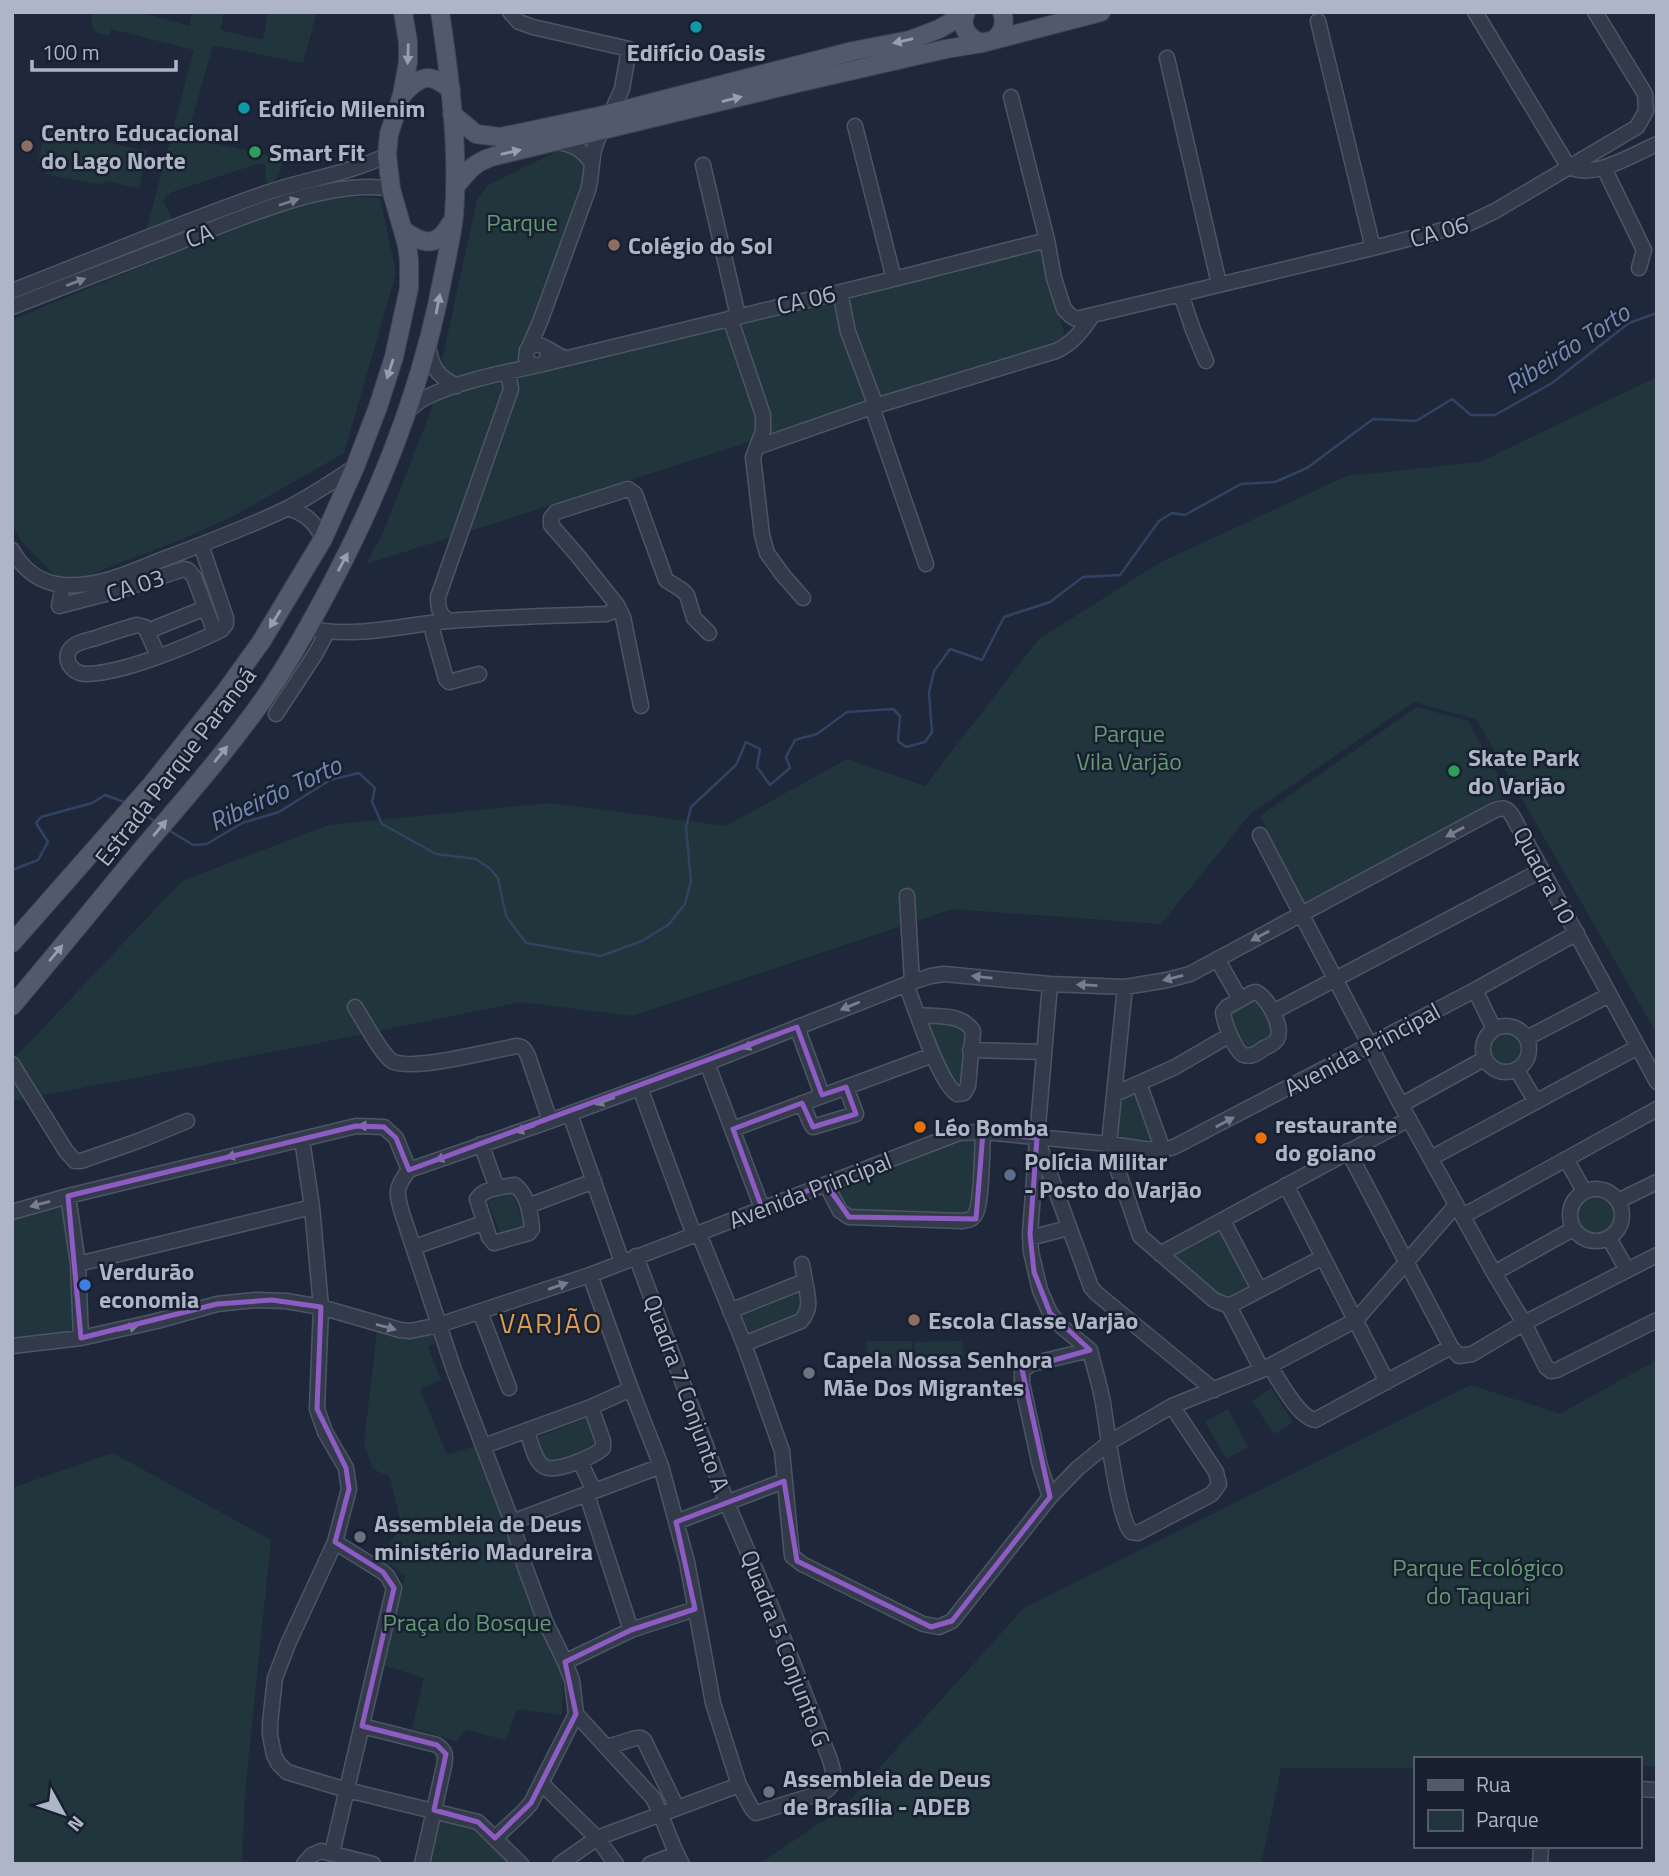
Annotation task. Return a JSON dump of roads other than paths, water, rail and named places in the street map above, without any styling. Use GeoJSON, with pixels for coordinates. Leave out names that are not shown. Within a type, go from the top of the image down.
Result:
{"type":"FeatureCollection","features":[{"type":"Feature","properties":{"kind":"main road","name":"Estrada Parque Paranoá"},"geometry":{"type":"LineString","coordinates":[[12,943],[116,827],[225,692],[261,642],[323,539],[355,467],[394,357],[409,288],[409,260],[391,189],[387,155],[389,134],[402,95],[408,62],[403,12]]}},
{"type":"Feature","properties":{"kind":"main road","name":"Estrada Parque Paranoá"},"geometry":{"type":"LineString","coordinates":[[12,1006],[225,750],[264,698],[309,628],[360,531],[408,411],[428,346],[454,218],[452,114],[440,12]]}},
{"type":"Feature","properties":{"kind":"main road"},"geometry":{"type":"LineString","coordinates":[[988,41],[1003,29],[1002,12]]}},
{"type":"Feature","properties":{"kind":"main road"},"geometry":{"type":"LineString","coordinates":[[455,187],[473,165],[484,159],[1101,12]]}},
{"type":"Feature","properties":{"kind":"main road"},"geometry":{"type":"LineString","coordinates":[[966,13],[963,25],[965,31],[970,37],[988,41]]}},
{"type":"Feature","properties":{"kind":"main road"},"geometry":{"type":"LineString","coordinates":[[452,114],[476,134],[500,137],[713,89],[853,51],[910,40],[939,29],[966,13]]}},
{"type":"Feature","properties":{"kind":"main road"},"geometry":{"type":"LineString","coordinates":[[402,95],[414,83],[428,77],[450,90]]}},
{"type":"Feature","properties":{"kind":"main road"},"geometry":{"type":"LineString","coordinates":[[403,230],[423,242],[432,242],[440,238],[454,218]]}},
{"type":"Feature","properties":{"kind":"street"},"geometry":{"type":"LineString","coordinates":[[510,12],[519,22],[533,27],[629,49],[622,89],[611,113]]}},
{"type":"Feature","properties":{"kind":"street"},"geometry":{"type":"LineString","coordinates":[[1475,12],[1568,166],[1579,171],[1604,168],[1657,144]]}},
{"type":"Feature","properties":{"kind":"street"},"geometry":{"type":"LineString","coordinates":[[1595,12],[1645,94],[1657,104]]}},
{"type":"Feature","properties":{"kind":"street"},"geometry":{"type":"LineString","coordinates":[[1318,21],[1373,248]]}},
{"type":"Feature","properties":{"kind":"street"},"geometry":{"type":"LineString","coordinates":[[1167,58],[1219,284]]}},
{"type":"Feature","properties":{"kind":"street"},"geometry":{"type":"LineString","coordinates":[[622,89],[631,108]]}},
{"type":"Feature","properties":{"kind":"street","name":"CA 06"},"geometry":{"type":"LineString","coordinates":[[408,411],[422,399],[508,372],[540,354],[565,358],[1047,240],[1054,278],[1064,309],[1076,319],[1373,248],[1470,223],[1495,211],[1637,127],[1646,111],[1645,94]]}},
{"type":"Feature","properties":{"kind":"street"},"geometry":{"type":"LineString","coordinates":[[1011,97],[1047,240]]}},
{"type":"Feature","properties":{"kind":"street"},"geometry":{"type":"LineString","coordinates":[[855,126],[894,279]]}},
{"type":"Feature","properties":{"kind":"street"},"geometry":{"type":"LineString","coordinates":[[540,354],[540,322],[588,190],[594,145],[602,131]]}},
{"type":"Feature","properties":{"kind":"street"},"geometry":{"type":"LineString","coordinates":[[554,142],[572,145],[591,162]]}},
{"type":"Feature","properties":{"kind":"street","name":"CA"},"geometry":{"type":"LineString","coordinates":[[12,291],[269,192],[342,173],[387,155]]}},
{"type":"Feature","properties":{"kind":"street"},"geometry":{"type":"LineString","coordinates":[[703,165],[734,317],[763,415],[763,431],[753,457],[762,535],[768,553],[782,575],[803,598]]}},
{"type":"Feature","properties":{"kind":"street"},"geometry":{"type":"LineString","coordinates":[[1604,168],[1644,250],[1639,268]]}},
{"type":"Feature","properties":{"kind":"street","name":"CA"},"geometry":{"type":"LineString","coordinates":[[12,307],[301,198],[339,189],[391,189]]}},
{"type":"Feature","properties":{"kind":"street"},"geometry":{"type":"LineString","coordinates":[[840,292],[848,332],[926,564]]}},
{"type":"Feature","properties":{"kind":"street"},"geometry":{"type":"LineString","coordinates":[[1181,294],[1206,361]]}},
{"type":"Feature","properties":{"kind":"street"},"geometry":{"type":"LineString","coordinates":[[757,447],[874,406],[1056,351],[1075,339],[1093,316]]}},
{"type":"Feature","properties":{"kind":"street"},"geometry":{"type":"LineString","coordinates":[[428,346],[432,364],[445,380],[457,386]]}},
{"type":"Feature","properties":{"kind":"street"},"geometry":{"type":"LineString","coordinates":[[449,621],[441,616],[438,597],[511,389],[508,372]]}},
{"type":"Feature","properties":{"kind":"street","name":"CA 03"},"geometry":{"type":"LineString","coordinates":[[12,550],[31,574],[46,581],[63,585],[90,585],[107,581],[288,508],[355,467]]}},
{"type":"Feature","properties":{"kind":"street"},"geometry":{"type":"LineString","coordinates":[[641,706],[623,617],[617,605],[551,525],[551,518],[556,512],[628,489],[635,494],[666,580],[687,595],[694,618],[709,633]]}},
{"type":"Feature","properties":{"kind":"street"},"geometry":{"type":"LineString","coordinates":[[288,508],[301,512],[312,520],[323,539]]}},
{"type":"Feature","properties":{"kind":"street"},"geometry":{"type":"LineString","coordinates":[[201,545],[226,618],[224,627],[215,633]]}},
{"type":"Feature","properties":{"kind":"street","name":"CA 03"},"geometry":{"type":"LineString","coordinates":[[63,585],[60,606],[184,569],[194,577],[215,633],[158,656],[109,671],[86,674],[75,672],[68,662],[69,653],[76,644],[137,625],[142,625],[148,631],[158,656]]}},
{"type":"Feature","properties":{"kind":"street"},"geometry":{"type":"LineString","coordinates":[[309,628],[327,632],[355,632],[449,621],[606,614],[617,605]]}},
{"type":"Feature","properties":{"kind":"street","name":"CA 03"},"geometry":{"type":"LineString","coordinates":[[148,631],[205,608]]}},
{"type":"Feature","properties":{"kind":"street"},"geometry":{"type":"LineString","coordinates":[[432,623],[446,679],[449,682],[479,674]]}},
{"type":"Feature","properties":{"kind":"street"},"geometry":{"type":"LineString","coordinates":[[276,714],[327,632]]}},
{"type":"Feature","properties":{"kind":"street","name":"Quadra 10"},"geometry":{"type":"LineString","coordinates":[[1302,914],[1495,810],[1506,808],[1514,817],[1657,1082]]}},
{"type":"Feature","properties":{"kind":"street"},"geometry":{"type":"LineString","coordinates":[[1260,835],[1401,1105],[1546,1367],[1551,1371],[1557,1370],[1657,1320]]}},
{"type":"Feature","properties":{"kind":"street"},"geometry":{"type":"LineString","coordinates":[[1273,1012],[1542,870]]}},
{"type":"Feature","properties":{"kind":"street"},"geometry":{"type":"LineString","coordinates":[[907,896],[907,984],[918,1015],[933,1055],[950,1088],[957,1094],[964,1093],[967,1090],[972,1031],[962,1020],[918,1015]]}},
{"type":"Feature","properties":{"kind":"street"},"geometry":{"type":"LineString","coordinates":[[495,1838],[531,1803],[576,1714],[572,1680],[525,1567],[512,1522],[454,1370],[402,1213],[396,1193],[409,1170],[707,1063],[907,984],[944,974],[1050,984],[1125,987],[1158,982],[1190,974],[1302,914]]}},
{"type":"Feature","properties":{"kind":"street","name":"Avenida Principal"},"geometry":{"type":"LineString","coordinates":[[12,1346],[81,1338],[236,1301],[272,1300],[321,1307],[410,1331],[439,1325],[590,1275],[959,1133],[983,1132],[1163,1150],[1203,1133],[1371,1045],[1577,933]]}},
{"type":"Feature","properties":{"kind":"street"},"geometry":{"type":"LineString","coordinates":[[1217,959],[1240,999]]}},
{"type":"Feature","properties":{"kind":"street"},"geometry":{"type":"LineString","coordinates":[[1050,984],[1030,1238],[1034,1272],[1050,1313],[1062,1327],[1090,1350],[1121,1503],[1126,1525],[1131,1532],[1138,1533],[1216,1490],[1219,1479],[1172,1406]]}},
{"type":"Feature","properties":{"kind":"street"},"geometry":{"type":"LineString","coordinates":[[1125,987],[1109,1144],[1140,1236],[1214,1300],[1229,1306],[1266,1368],[1310,1420],[1324,1416],[1451,1347]]}},
{"type":"Feature","properties":{"kind":"street"},"geometry":{"type":"LineString","coordinates":[[1475,990],[1494,1029]]}},
{"type":"Feature","properties":{"kind":"street"},"geometry":{"type":"LineString","coordinates":[[1252,993],[1259,993],[1273,1012],[1279,1033],[1277,1040],[1253,1055],[1243,1055],[1230,1035],[1223,1012],[1240,999],[1252,993]]}},
{"type":"Feature","properties":{"kind":"street"},"geometry":{"type":"LineString","coordinates":[[1527,1038],[1609,995]]}},
{"type":"Feature","properties":{"kind":"street"},"geometry":{"type":"LineString","coordinates":[[355,1007],[383,1051],[393,1061],[412,1064],[434,1062],[521,1047],[528,1056],[550,1121]]}},
{"type":"Feature","properties":{"kind":"street"},"geometry":{"type":"LineString","coordinates":[[1506,1025],[1519,1029],[1527,1038],[1530,1050],[1526,1062],[1517,1070],[1498,1072],[1484,1059],[1482,1047],[1486,1037],[1494,1029],[1506,1025]]}},
{"type":"Feature","properties":{"kind":"street"},"geometry":{"type":"LineString","coordinates":[[797,1027],[822,1095]]}},
{"type":"Feature","properties":{"kind":"street"},"geometry":{"type":"LineString","coordinates":[[1115,1094],[1175,1067],[1230,1035]]}},
{"type":"Feature","properties":{"kind":"street"},"geometry":{"type":"LineString","coordinates":[[1431,1158],[1638,1047]]}},
{"type":"Feature","properties":{"kind":"street"},"geometry":{"type":"LineString","coordinates":[[970,1050],[1044,1052]]}},
{"type":"Feature","properties":{"kind":"street"},"geometry":{"type":"LineString","coordinates":[[733,1129],[933,1055]]}},
{"type":"Feature","properties":{"kind":"street"},"geometry":{"type":"LineString","coordinates":[[1401,1105],[1484,1059]]}},
{"type":"Feature","properties":{"kind":"street"},"geometry":{"type":"LineString","coordinates":[[12,1063],[66,1151],[77,1162],[187,1121]]}},
{"type":"Feature","properties":{"kind":"street"},"geometry":{"type":"LineString","coordinates":[[707,1063],[762,1208]]}},
{"type":"Feature","properties":{"kind":"street"},"geometry":{"type":"LineString","coordinates":[[1517,1070],[1536,1102]]}},
{"type":"Feature","properties":{"kind":"street"},"geometry":{"type":"LineString","coordinates":[[1139,1083],[1163,1150]]}},
{"type":"Feature","properties":{"kind":"street"},"geometry":{"type":"LineString","coordinates":[[802,1103],[813,1127],[856,1114],[846,1087]]}},
{"type":"Feature","properties":{"kind":"street"},"geometry":{"type":"LineString","coordinates":[[640,1088],[696,1234],[744,1344],[782,1451],[792,1556],[923,1624],[939,1628],[952,1621],[1050,1497],[1078,1468],[1110,1442],[1172,1406],[1266,1368],[1356,1320],[1407,1262],[1460,1210],[1566,1159],[1657,1109]]}},
{"type":"Feature","properties":{"kind":"street"},"geometry":{"type":"LineString","coordinates":[[570,1114],[622,1262]]}},
{"type":"Feature","properties":{"kind":"street"},"geometry":{"type":"LineString","coordinates":[[1160,1254],[1409,1119]]}},
{"type":"Feature","properties":{"kind":"street"},"geometry":{"type":"LineString","coordinates":[[12,1212],[356,1126],[384,1127],[396,1138],[409,1170]]}},
{"type":"Feature","properties":{"kind":"street"},"geometry":{"type":"LineString","coordinates":[[826,1184],[840,1211],[849,1217],[970,1220],[975,1216],[979,1201],[983,1132]]}},
{"type":"Feature","properties":{"kind":"street"},"geometry":{"type":"LineString","coordinates":[[1037,1138],[1087,1280],[1096,1293],[1214,1390]]}},
{"type":"Feature","properties":{"kind":"street"},"geometry":{"type":"LineString","coordinates":[[302,1139],[312,1208],[321,1307],[317,1409],[325,1432],[346,1468],[349,1489],[335,1542],[275,1678],[270,1735],[278,1763],[287,1772],[347,1790],[478,1822],[521,1864]]}},
{"type":"Feature","properties":{"kind":"street"},"geometry":{"type":"LineString","coordinates":[[481,1144],[497,1188]]}},
{"type":"Feature","properties":{"kind":"street"},"geometry":{"type":"LineString","coordinates":[[1348,1151],[1451,1347],[1459,1356],[1472,1354],[1657,1255]]}},
{"type":"Feature","properties":{"kind":"street"},"geometry":{"type":"LineString","coordinates":[[1566,1159],[1584,1191]]}},
{"type":"Feature","properties":{"kind":"street"},"geometry":{"type":"LineString","coordinates":[[528,1206],[594,1181]]}},
{"type":"Feature","properties":{"kind":"street"},"geometry":{"type":"LineString","coordinates":[[1618,1201],[1657,1182]]}},
{"type":"Feature","properties":{"kind":"street"},"geometry":{"type":"LineString","coordinates":[[514,1185],[518,1187],[528,1206],[531,1232],[494,1243],[489,1237],[477,1199],[481,1193],[497,1188],[514,1185]]}},
{"type":"Feature","properties":{"kind":"street"},"geometry":{"type":"LineString","coordinates":[[1286,1185],[1387,1382]]}},
{"type":"Feature","properties":{"kind":"street"},"geometry":{"type":"LineString","coordinates":[[1597,1188],[1609,1192],[1618,1201],[1622,1211],[1621,1222],[1609,1238],[1589,1241],[1573,1229],[1569,1219],[1570,1208],[1575,1198],[1584,1191],[1597,1188]]}},
{"type":"Feature","properties":{"kind":"street"},"geometry":{"type":"LineString","coordinates":[[68,1196],[78,1264],[81,1338]]}},
{"type":"Feature","properties":{"kind":"street"},"geometry":{"type":"LineString","coordinates":[[78,1264],[312,1208]]}},
{"type":"Feature","properties":{"kind":"street"},"geometry":{"type":"LineString","coordinates":[[1223,1221],[1259,1289]]}},
{"type":"Feature","properties":{"kind":"street"},"geometry":{"type":"LineString","coordinates":[[414,1247],[483,1223]]}},
{"type":"Feature","properties":{"kind":"street"},"geometry":{"type":"LineString","coordinates":[[1030,1238],[1068,1228]]}},
{"type":"Feature","properties":{"kind":"street"},"geometry":{"type":"LineString","coordinates":[[1494,1273],[1573,1229]]}},
{"type":"Feature","properties":{"kind":"street"},"geometry":{"type":"LineString","coordinates":[[1609,1238],[1627,1270]]}},
{"type":"Feature","properties":{"kind":"street","name":"Quadra 7 Conjunto A"},"geometry":{"type":"LineString","coordinates":[[636,1256],[727,1503],[784,1481]]}},
{"type":"Feature","properties":{"kind":"street"},"geometry":{"type":"LineString","coordinates":[[1229,1306],[1323,1256]]}},
{"type":"Feature","properties":{"kind":"street"},"geometry":{"type":"LineString","coordinates":[[744,1344],[802,1321],[809,1306],[802,1264]]}},
{"type":"Feature","properties":{"kind":"street"},"geometry":{"type":"LineString","coordinates":[[560,1864],[597,1838],[739,1785],[713,1703],[687,1562],[661,1466],[590,1275]]}},
{"type":"Feature","properties":{"kind":"street"},"geometry":{"type":"LineString","coordinates":[[730,1311],[805,1281]]}},
{"type":"Feature","properties":{"kind":"street"},"geometry":{"type":"LineString","coordinates":[[480,1312],[509,1388]]}},
{"type":"Feature","properties":{"kind":"street"},"geometry":{"type":"LineString","coordinates":[[1050,1497],[1040,1466],[1022,1383],[1022,1371],[1031,1364],[1090,1350]]}},
{"type":"Feature","properties":{"kind":"street"},"geometry":{"type":"LineString","coordinates":[[484,1446],[592,1407],[631,1389]]}},
{"type":"Feature","properties":{"kind":"street"},"geometry":{"type":"LineString","coordinates":[[527,1431],[538,1461],[544,1467],[554,1469],[580,1461],[604,1448],[592,1407]]}},
{"type":"Feature","properties":{"kind":"street"},"geometry":{"type":"LineString","coordinates":[[580,1461],[631,1630]]}},
{"type":"Feature","properties":{"kind":"street"},"geometry":{"type":"LineString","coordinates":[[512,1522],[661,1466]]}},
{"type":"Feature","properties":{"kind":"street"},"geometry":{"type":"LineString","coordinates":[[676,1522],[727,1503]]}},
{"type":"Feature","properties":{"kind":"street","name":"Quadra 5 Conjunto G"},"geometry":{"type":"LineString","coordinates":[[727,1503],[771,1606],[833,1770],[834,1780],[824,1792],[763,1812],[754,1811],[739,1785]]}},
{"type":"Feature","properties":{"kind":"street"},"geometry":{"type":"LineString","coordinates":[[332,1853],[394,1588],[383,1572],[335,1542]]}},
{"type":"Feature","properties":{"kind":"street"},"geometry":{"type":"LineString","coordinates":[[565,1662],[631,1630],[695,1609]]}},
{"type":"Feature","properties":{"kind":"street"},"geometry":{"type":"LineString","coordinates":[[576,1714],[644,1786],[661,1814],[679,1859],[650,1864]]}},
{"type":"Feature","properties":{"kind":"street"},"geometry":{"type":"LineString","coordinates":[[362,1726],[437,1745],[444,1751],[446,1757],[422,1864]]}},
{"type":"Feature","properties":{"kind":"street"},"geometry":{"type":"LineString","coordinates":[[607,1747],[636,1738],[644,1740],[677,1808]]}},
{"type":"Feature","properties":{"kind":"street"},"geometry":{"type":"LineString","coordinates":[[541,1783],[597,1838],[616,1864]]}},
{"type":"Feature","properties":{"kind":"street"},"geometry":{"type":"LineString","coordinates":[[304,1864],[312,1854],[321,1851],[373,1864]]}},
{"type":"Feature","properties":{"kind":"waterway","name":"Ribeirão Torto"},"geometry":{"type":"LineString","coordinates":[[167,829],[193,845],[207,844],[242,823],[279,812],[330,780],[359,773],[375,788],[372,802],[382,824],[436,854],[476,859],[489,868],[498,878],[506,916],[526,943],[601,956],[642,941],[668,925],[685,904],[691,881],[686,827],[691,807],[736,765],[746,742],[760,749],[757,767],[770,785],[790,768],[786,757],[795,740],[817,734],[847,712],[893,709],[900,716],[898,741],[906,747],[925,742],[932,732],[929,693],[934,671],[950,649],[982,660],[1004,617],[1050,602],[1083,577],[1120,575],[1159,521],[1172,513],[1185,515],[1241,484],[1275,482],[1307,468],[1373,419],[1416,421],[1452,399],[1471,415],[1495,415],[1552,383],[1629,323],[1657,313]]}},
{"type":"Feature","properties":{"kind":"waterway","name":"Ribeirão Torto"},"geometry":{"type":"LineString","coordinates":[[12,870],[38,860],[48,842],[36,823],[41,817],[92,803],[105,795],[127,803]]}},
{"type":"Feature","properties":{"kind":"waterway","name":"Ribeirão Torto"},"geometry":{"type":"LineString","coordinates":[[138,810],[156,822]]}},
{"type":"Feature","properties":{"kind":"place","name":"Edifício Oasis"},"geometry":{"type":"Point","coordinates":[696,27]}},
{"type":"Feature","properties":{"kind":"place","name":"Edifício Milenim"},"geometry":{"type":"Point","coordinates":[244,108]}},
{"type":"Feature","properties":{"kind":"place","name":"Centro Educacional do Lago Norte"},"geometry":{"type":"Point","coordinates":[27,146]}},
{"type":"Feature","properties":{"kind":"place","name":"Smart Fit"},"geometry":{"type":"Point","coordinates":[255,152]}},
{"type":"Feature","properties":{"kind":"place","name":"Colégio do Sol"},"geometry":{"type":"Point","coordinates":[614,245]}},
{"type":"Feature","properties":{"kind":"place","name":"Skate Park do Varjão"},"geometry":{"type":"Point","coordinates":[1454,771]}},
{"type":"Feature","properties":{"kind":"place","name":"Léo Bomba"},"geometry":{"type":"Point","coordinates":[920,1127]}},
{"type":"Feature","properties":{"kind":"place","name":"restaurante do goiano"},"geometry":{"type":"Point","coordinates":[1261,1138]}},
{"type":"Feature","properties":{"kind":"place","name":"Polícia Militar - Posto do Varjão"},"geometry":{"type":"Point","coordinates":[1010,1175]}},
{"type":"Feature","properties":{"kind":"place","name":"Verdurão economia"},"geometry":{"type":"Point","coordinates":[85,1285]}},
{"type":"Feature","properties":{"kind":"place","name":"Escola Classe Varjão"},"geometry":{"type":"Point","coordinates":[914,1320]}},
{"type":"Feature","properties":{"kind":"place","name":"Capela Nossa Senhora Mãe Dos Migrantes"},"geometry":{"type":"Point","coordinates":[809,1373]}},
{"type":"Feature","properties":{"kind":"place","name":"Assembleia de Deus ministério Madureira"},"geometry":{"type":"Point","coordinates":[360,1537]}},
{"type":"Feature","properties":{"kind":"place","name":"Assembleia de Deus de Brasília - ADEB"},"geometry":{"type":"Point","coordinates":[769,1792]}},
{"type":"Feature","properties":{"kind":"district","name":"VARJÃO"},"geometry":{"type":"Point","coordinates":[551,1322]}},
{"type":"Feature","properties":{"kind":"park label","name":"Parque"},"geometry":{"type":"Point","coordinates":[522,222]}},
{"type":"Feature","properties":{"kind":"park label","name":"Parque Vila Varjão"},"geometry":{"type":"Point","coordinates":[1129,747]}},
{"type":"Feature","properties":{"kind":"park label","name":"Parque Ecológico do Taquari"},"geometry":{"type":"Point","coordinates":[1478,1581]}},
{"type":"Feature","properties":{"kind":"park label","name":"Praça do Bosque"},"geometry":{"type":"Point","coordinates":[467,1622]}}]}
